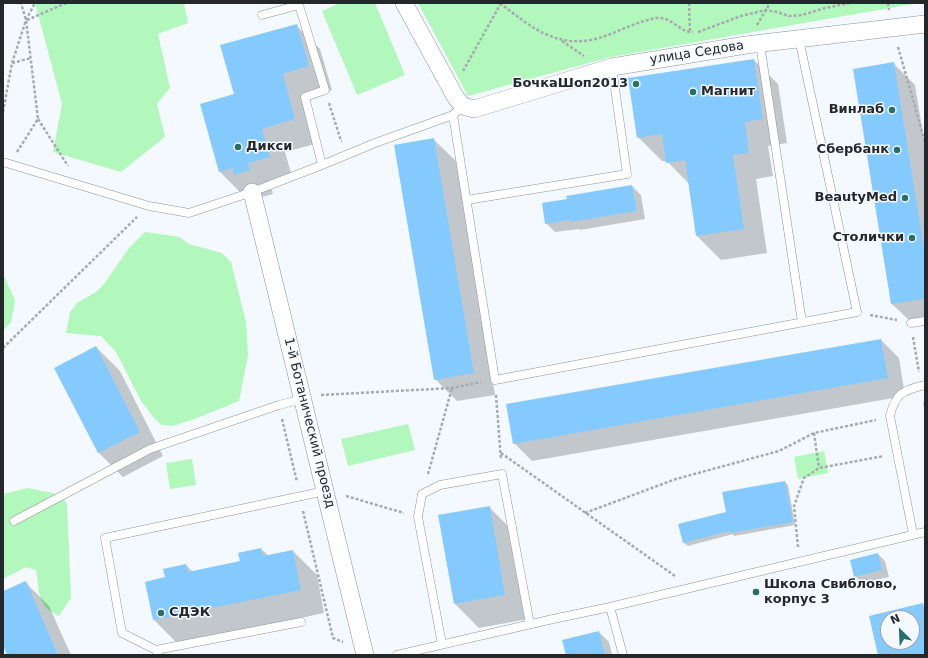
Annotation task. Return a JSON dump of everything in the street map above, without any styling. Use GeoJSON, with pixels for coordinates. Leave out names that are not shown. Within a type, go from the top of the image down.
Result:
{"type":"FeatureCollection","features":[{"type":"Feature","properties":{"kind":"street"},"geometry":{"type":"LineString","coordinates":[[404,3],[463,110]]}},
{"type":"Feature","properties":{"kind":"street","name":"улица Седова"},"geometry":{"type":"LineString","coordinates":[[463,110],[612,67],[757,37],[799,39],[925,24]]}},
{"type":"Feature","properties":{"kind":"street","name":"1-й Ботанический проезд"},"geometry":{"type":"LineString","coordinates":[[252,192],[365,652]]}},
{"type":"Feature","properties":{"kind":"lane"},"geometry":{"type":"LineString","coordinates":[[262,16],[299,4],[325,90],[305,97],[322,166]]}},
{"type":"Feature","properties":{"kind":"lane"},"geometry":{"type":"LineString","coordinates":[[757,37],[802,322]]}},
{"type":"Feature","properties":{"kind":"lane"},"geometry":{"type":"LineString","coordinates":[[6,163],[149,206],[189,213],[322,166],[375,143],[463,110],[467,200],[495,380],[857,312],[799,39]]}},
{"type":"Feature","properties":{"kind":"lane"},"geometry":{"type":"LineString","coordinates":[[467,200],[627,174],[612,67]]}},
{"type":"Feature","properties":{"kind":"lane"},"geometry":{"type":"LineString","coordinates":[[911,323],[925,321]]}},
{"type":"Feature","properties":{"kind":"lane"},"geometry":{"type":"LineString","coordinates":[[913,534],[890,416],[894,402],[901,394],[913,388],[924,386]]}},
{"type":"Feature","properties":{"kind":"lane"},"geometry":{"type":"LineString","coordinates":[[14,522],[150,449],[279,405],[303,399]]}},
{"type":"Feature","properties":{"kind":"lane"},"geometry":{"type":"LineString","coordinates":[[442,644],[418,517],[422,494],[440,485],[502,474],[530,624]]}},
{"type":"Feature","properties":{"kind":"lane"},"geometry":{"type":"LineString","coordinates":[[301,622],[157,652],[122,634],[105,538],[325,491]]}},
{"type":"Feature","properties":{"kind":"lane"},"geometry":{"type":"LineString","coordinates":[[396,655],[610,607],[925,532]]}},
{"type":"Feature","properties":{"kind":"lane"},"geometry":{"type":"LineString","coordinates":[[610,607],[624,655]]}},
{"type":"Feature","properties":{"kind":"path"},"geometry":{"type":"LineString","coordinates":[[21,3],[26,20],[38,119],[81,186]]}},
{"type":"Feature","properties":{"kind":"path"},"geometry":{"type":"LineString","coordinates":[[3,112],[12,63],[26,20],[35,3]]}},
{"type":"Feature","properties":{"kind":"path"},"geometry":{"type":"LineString","coordinates":[[26,20],[66,3]]}},
{"type":"Feature","properties":{"kind":"path"},"geometry":{"type":"LineString","coordinates":[[460,76],[500,3],[527,24],[544,34],[561,40],[580,41],[598,38],[642,22],[660,18],[675,24],[690,33],[698,32],[741,16],[766,10],[789,16],[795,16],[850,3]]}},
{"type":"Feature","properties":{"kind":"path"},"geometry":{"type":"LineString","coordinates":[[689,3],[690,39]]}},
{"type":"Feature","properties":{"kind":"path"},"geometry":{"type":"LineString","coordinates":[[757,37],[766,10],[770,3]]}},
{"type":"Feature","properties":{"kind":"path"},"geometry":{"type":"LineString","coordinates":[[880,3],[888,3]]}},
{"type":"Feature","properties":{"kind":"path"},"geometry":{"type":"LineString","coordinates":[[896,42],[925,142]]}},
{"type":"Feature","properties":{"kind":"path"},"geometry":{"type":"LineString","coordinates":[[12,63],[31,58]]}},
{"type":"Feature","properties":{"kind":"path"},"geometry":{"type":"LineString","coordinates":[[325,90],[341,141],[348,138]]}},
{"type":"Feature","properties":{"kind":"path"},"geometry":{"type":"LineString","coordinates":[[6,163],[38,119]]}},
{"type":"Feature","properties":{"kind":"path"},"geometry":{"type":"LineString","coordinates":[[3,348],[149,206]]}},
{"type":"Feature","properties":{"kind":"path"},"geometry":{"type":"LineString","coordinates":[[857,312],[911,323],[924,386]]}},
{"type":"Feature","properties":{"kind":"path"},"geometry":{"type":"LineString","coordinates":[[303,399],[323,395],[452,388],[495,380],[502,474]]}},
{"type":"Feature","properties":{"kind":"path"},"geometry":{"type":"LineString","coordinates":[[422,494],[452,388]]}},
{"type":"Feature","properties":{"kind":"path"},"geometry":{"type":"LineString","coordinates":[[279,405],[333,638],[365,652]]}},
{"type":"Feature","properties":{"kind":"path"},"geometry":{"type":"LineString","coordinates":[[585,513],[676,479],[779,451],[814,433],[890,416]]}},
{"type":"Feature","properties":{"kind":"path"},"geometry":{"type":"LineString","coordinates":[[814,433],[819,468]]}},
{"type":"Feature","properties":{"kind":"path"},"geometry":{"type":"LineString","coordinates":[[501,452],[690,588]]}},
{"type":"Feature","properties":{"kind":"path"},"geometry":{"type":"LineString","coordinates":[[799,562],[794,506],[804,478],[819,468],[898,453]]}},
{"type":"Feature","properties":{"kind":"path"},"geometry":{"type":"LineString","coordinates":[[325,491],[418,517]]}},
{"type":"Feature","properties":{"kind":"green space"},"geometry":{"type":"Polygon","coordinates":[[[35,3],[184,3],[188,23],[158,34],[170,88],[157,104],[165,137],[121,172],[53,152],[62,104],[35,3]]]}},
{"type":"Feature","properties":{"kind":"green space"},"geometry":{"type":"Polygon","coordinates":[[[340,3],[375,3],[405,75],[357,95],[322,11],[340,3]]]}},
{"type":"Feature","properties":{"kind":"green space"},"geometry":{"type":"Polygon","coordinates":[[[418,3],[918,3],[611,57],[468,96],[418,3]]]}},
{"type":"Feature","properties":{"kind":"green space"},"geometry":{"type":"Polygon","coordinates":[[[145,232],[180,237],[189,244],[222,253],[231,262],[246,322],[248,355],[239,401],[173,426],[162,425],[154,418],[141,401],[116,352],[101,336],[66,333],[70,312],[77,303],[96,292],[104,284],[129,248],[145,232]]]}},
{"type":"Feature","properties":{"kind":"green space"},"geometry":{"type":"Polygon","coordinates":[[[3,274],[15,300],[11,322],[3,331],[3,274]]]}},
{"type":"Feature","properties":{"kind":"green space"},"geometry":{"type":"Polygon","coordinates":[[[408,424],[415,450],[348,466],[341,439],[408,424]]]}},
{"type":"Feature","properties":{"kind":"green space"},"geometry":{"type":"Polygon","coordinates":[[[824,451],[828,473],[798,479],[794,457],[824,451]]]}},
{"type":"Feature","properties":{"kind":"green space"},"geometry":{"type":"Polygon","coordinates":[[[192,459],[196,485],[170,489],[166,463],[192,459]]]}},
{"type":"Feature","properties":{"kind":"green space"},"geometry":{"type":"Polygon","coordinates":[[[28,488],[62,495],[67,505],[71,598],[59,616],[46,608],[40,598],[36,570],[26,567],[3,579],[3,494],[28,488]]]}},
{"type":"Feature","properties":{"kind":"building"},"geometry":{"type":"Polygon","coordinates":[[[297,24],[309,66],[283,74],[295,119],[262,129],[270,157],[248,163],[250,170],[234,175],[233,168],[219,172],[200,104],[234,94],[220,45],[297,24]]]}},
{"type":"Feature","properties":{"kind":"building"},"geometry":{"type":"Polygon","coordinates":[[[754,59],[763,119],[745,122],[749,153],[733,155],[744,229],[696,236],[685,160],[666,163],[662,134],[637,138],[628,78],[754,59]]]}},
{"type":"Feature","properties":{"kind":"building"},"geometry":{"type":"Polygon","coordinates":[[[894,62],[925,255],[925,299],[891,304],[853,69],[894,62]]]}},
{"type":"Feature","properties":{"kind":"building"},"geometry":{"type":"Polygon","coordinates":[[[434,138],[474,373],[434,380],[394,145],[434,138]]]}},
{"type":"Feature","properties":{"kind":"building"},"geometry":{"type":"Polygon","coordinates":[[[632,185],[637,211],[570,222],[570,220],[545,224],[542,203],[567,199],[566,196],[632,185]]]}},
{"type":"Feature","properties":{"kind":"building"},"geometry":{"type":"Polygon","coordinates":[[[881,339],[888,378],[513,444],[506,404],[881,339]]]}},
{"type":"Feature","properties":{"kind":"building"},"geometry":{"type":"Polygon","coordinates":[[[96,346],[140,432],[98,453],[54,368],[96,346]]]}},
{"type":"Feature","properties":{"kind":"building"},"geometry":{"type":"Polygon","coordinates":[[[785,481],[793,522],[730,533],[729,531],[683,543],[678,524],[726,512],[722,492],[785,481]]]}},
{"type":"Feature","properties":{"kind":"building"},"geometry":{"type":"Polygon","coordinates":[[[490,506],[505,595],[454,604],[438,515],[490,506]]]}},
{"type":"Feature","properties":{"kind":"building"},"geometry":{"type":"Polygon","coordinates":[[[261,548],[263,556],[293,550],[301,590],[153,620],[145,582],[165,577],[163,569],[186,564],[188,572],[240,561],[238,553],[261,548]]]}},
{"type":"Feature","properties":{"kind":"building"},"geometry":{"type":"Polygon","coordinates":[[[878,553],[882,570],[854,577],[850,560],[878,553]]]}},
{"type":"Feature","properties":{"kind":"building"},"geometry":{"type":"Polygon","coordinates":[[[26,581],[58,655],[7,655],[3,645],[3,591],[26,581]]]}},
{"type":"Feature","properties":{"kind":"building"},"geometry":{"type":"Polygon","coordinates":[[[923,603],[925,613],[925,655],[878,655],[869,616],[880,613],[880,650],[920,650],[920,610],[894,610],[923,603]]]}},
{"type":"Feature","properties":{"kind":"building"},"geometry":{"type":"Polygon","coordinates":[[[599,631],[605,655],[566,655],[562,640],[599,631]]]}},
{"type":"Feature","properties":{"kind":"place","name":"БочкаШоп2013"},"geometry":{"type":"Point","coordinates":[636,84]}},
{"type":"Feature","properties":{"kind":"place","name":"Магнит"},"geometry":{"type":"Point","coordinates":[693,92]}},
{"type":"Feature","properties":{"kind":"place","name":"Винлаб"},"geometry":{"type":"Point","coordinates":[892,110]}},
{"type":"Feature","properties":{"kind":"place","name":"Дикси"},"geometry":{"type":"Point","coordinates":[238,147]}},
{"type":"Feature","properties":{"kind":"place","name":"Сбербанк"},"geometry":{"type":"Point","coordinates":[897,150]}},
{"type":"Feature","properties":{"kind":"place","name":"BeautyMed"},"geometry":{"type":"Point","coordinates":[905,198]}},
{"type":"Feature","properties":{"kind":"place","name":"Столички"},"geometry":{"type":"Point","coordinates":[912,238]}},
{"type":"Feature","properties":{"kind":"place","name":"Школа Свиблово, корпус 3"},"geometry":{"type":"Point","coordinates":[756,592]}},
{"type":"Feature","properties":{"kind":"place","name":"СДЭК"},"geometry":{"type":"Point","coordinates":[161,613]}}]}
